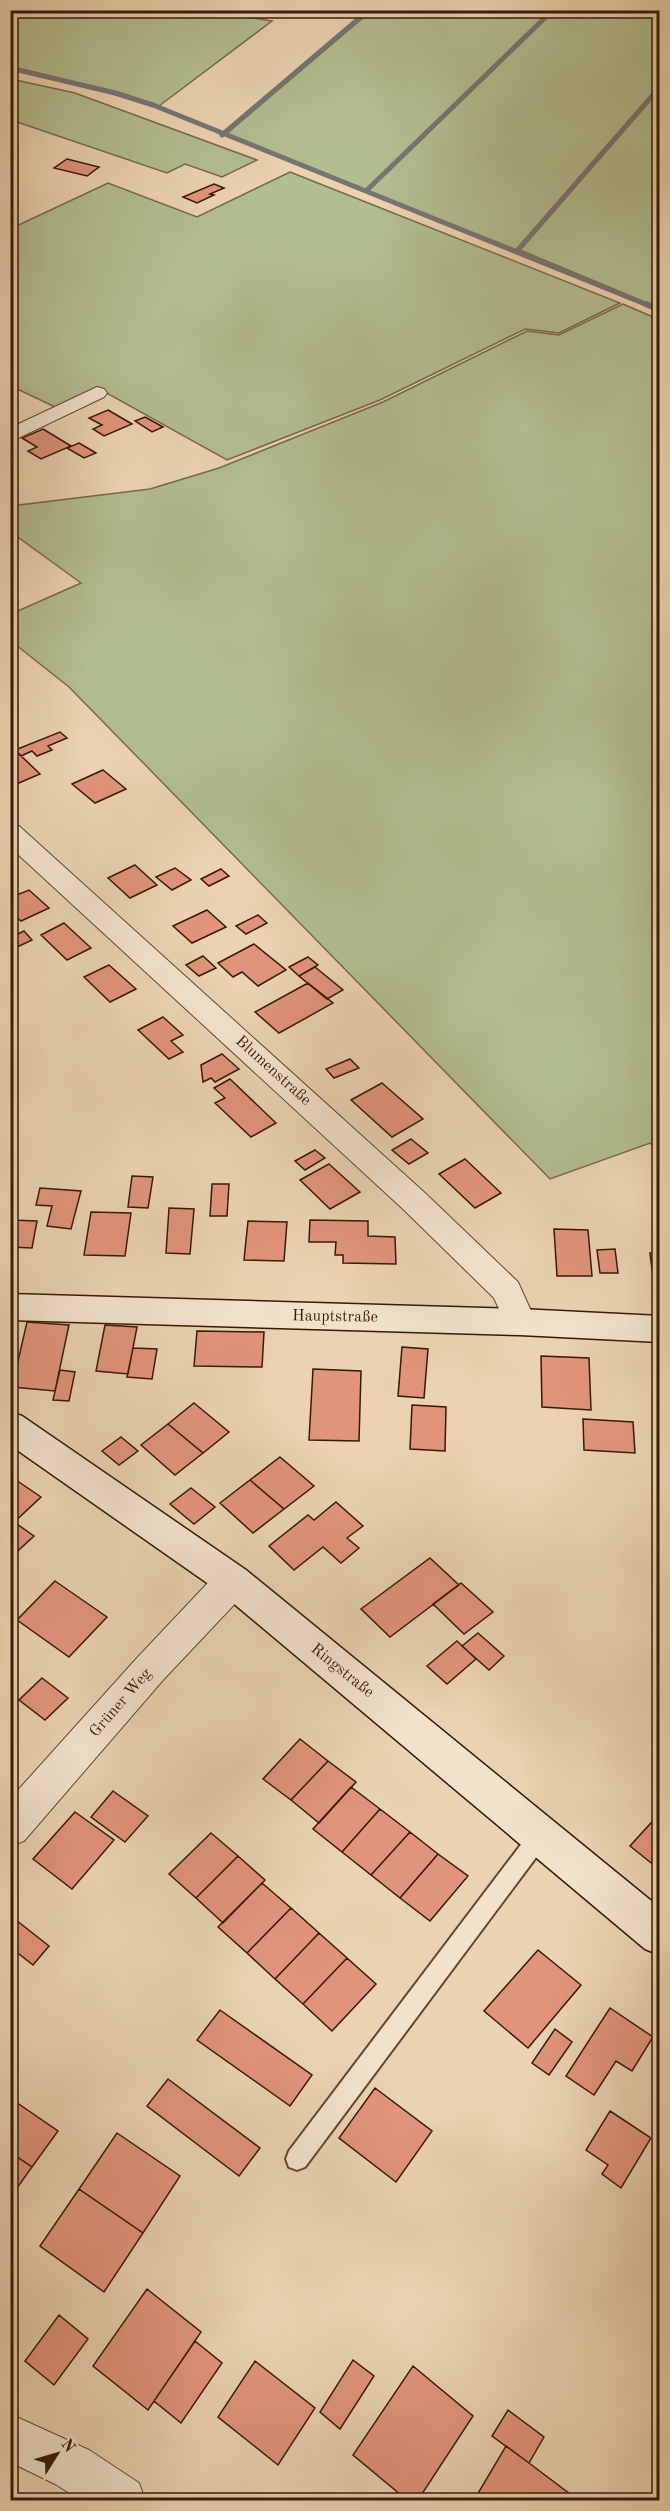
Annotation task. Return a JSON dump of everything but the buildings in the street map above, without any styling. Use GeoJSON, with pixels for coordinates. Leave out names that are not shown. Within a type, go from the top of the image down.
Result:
{"type":"FeatureCollection","features":[{"type":"Feature","properties":{"kind":"street"},"geometry":{"type":"LineString","coordinates":[[10,436],[97,393]]}},
{"type":"Feature","properties":{"kind":"street","name":"Blumenstraße"},"geometry":{"type":"LineString","coordinates":[[10,832],[414,1201],[507,1291],[520,1322]]}},
{"type":"Feature","properties":{"kind":"street","name":"Hauptstraße"},"geometry":{"type":"LineString","coordinates":[[10,1307],[520,1322],[660,1329]]}},
{"type":"Feature","properties":{"kind":"street","name":"Ringstraße"},"geometry":{"type":"LineString","coordinates":[[10,1426],[233,1581],[660,1935]]}},
{"type":"Feature","properties":{"kind":"street","name":"Grüner Weg"},"geometry":{"type":"LineString","coordinates":[[10,1828],[150,1669],[233,1581]]}},
{"type":"Feature","properties":{"kind":"street"},"geometry":{"type":"LineString","coordinates":[[10,2437],[72,2467],[122,2500]]}},
{"type":"Feature","properties":{"kind":"lane"},"geometry":{"type":"LineString","coordinates":[[297,2159],[539,1837]]}},
{"type":"Feature","properties":{"kind":"green space"},"geometry":{"type":"Polygon","coordinates":[[[11,11],[213,11],[272,21],[159,106],[121,93],[11,67],[11,11]]]}},
{"type":"Feature","properties":{"kind":"green space"},"geometry":{"type":"Polygon","coordinates":[[[371,11],[551,11],[366,190],[225,135],[371,11]]]}},
{"type":"Feature","properties":{"kind":"green space"},"geometry":{"type":"Polygon","coordinates":[[[554,11],[659,11],[659,86],[517,250],[368,191],[554,11]]]}},
{"type":"Feature","properties":{"kind":"green space"},"geometry":{"type":"Polygon","coordinates":[[[11,79],[75,93],[257,160],[222,177],[185,164],[167,173],[11,120],[11,79]]]}},
{"type":"Feature","properties":{"kind":"green space"},"geometry":{"type":"Polygon","coordinates":[[[659,89],[659,308],[520,250],[659,89]]]}},
{"type":"Feature","properties":{"kind":"green space"},"geometry":{"type":"Polygon","coordinates":[[[290,172],[620,303],[559,333],[525,329],[380,400],[227,460],[105,392],[59,409],[11,386],[10,229],[108,183],[197,217],[290,172]]]}},
{"type":"Feature","properties":{"kind":"green space"},"geometry":{"type":"Polygon","coordinates":[[[623,304],[660,320],[659,1152],[650,1143],[550,1179],[69,687],[11,641],[11,614],[81,583],[11,532],[11,506],[150,489],[219,468],[383,402],[527,331],[559,335],[623,304]]]}},
{"type":"Feature","properties":{"kind":"waterway"},"geometry":{"type":"LineString","coordinates":[[224,134],[369,10]]}},
{"type":"Feature","properties":{"kind":"waterway"},"geometry":{"type":"LineString","coordinates":[[366,191],[553,10]]}},
{"type":"Feature","properties":{"kind":"waterway"},"geometry":{"type":"LineString","coordinates":[[10,68],[115,93],[153,105],[224,134]]}},
{"type":"Feature","properties":{"kind":"waterway"},"geometry":{"type":"LineString","coordinates":[[517,251],[660,87]]}},
{"type":"Feature","properties":{"kind":"waterway"},"geometry":{"type":"LineString","coordinates":[[224,134],[650,306]]}},
{"type":"Feature","properties":{"kind":"waterway"},"geometry":{"type":"LineString","coordinates":[[646,304],[660,310]]}}]}
